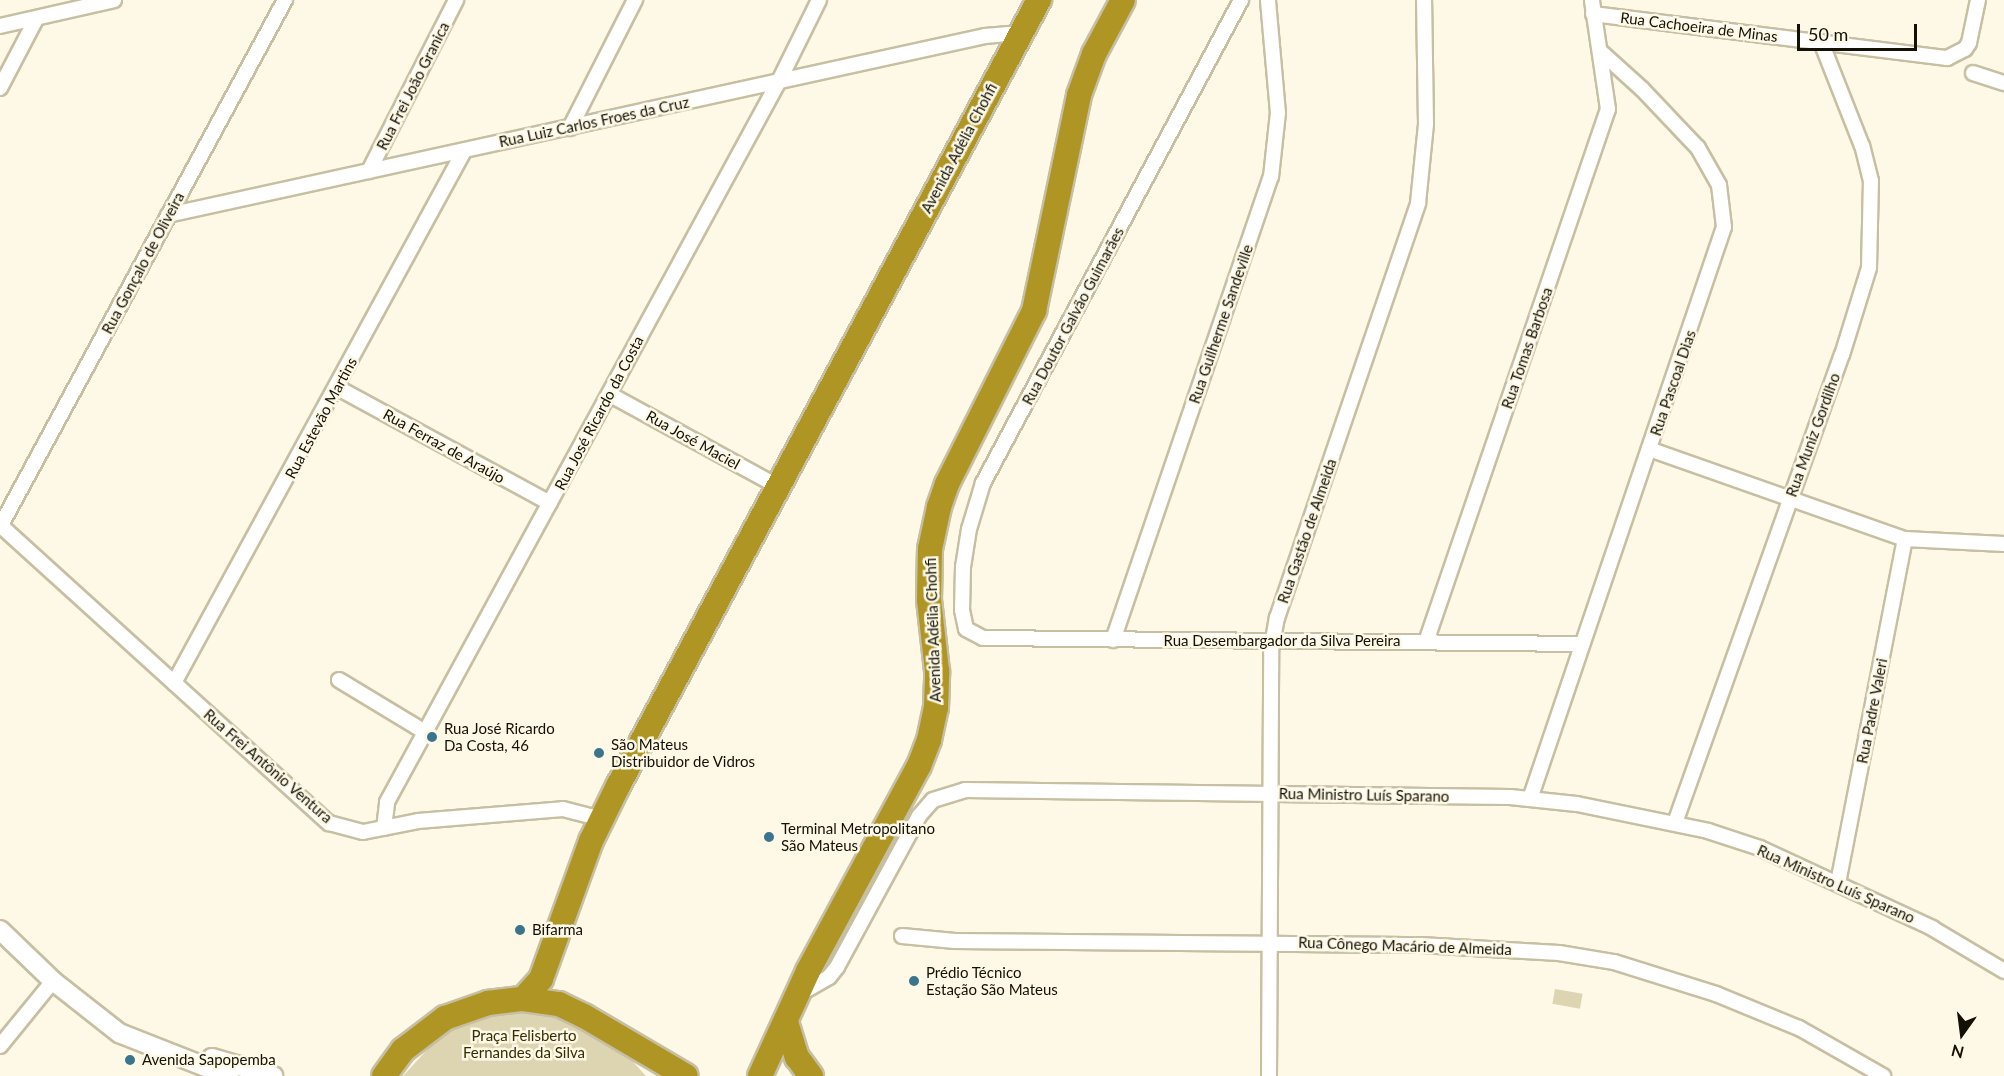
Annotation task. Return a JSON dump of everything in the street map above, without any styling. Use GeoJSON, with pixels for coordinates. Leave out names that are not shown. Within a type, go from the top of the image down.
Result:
{"type":"FeatureCollection","features":[{"type":"Feature","properties":{"kind":"highway","name":"Avenida Adélia Chohfi"},"geometry":{"type":"LineString","coordinates":[[523,999],[545,969],[602,819],[777,486],[1039,0]]}},
{"type":"Feature","properties":{"kind":"highway","name":"Avenida Adélia Chohfi"},"geometry":{"type":"LineString","coordinates":[[760,1076],[786,1022],[796,995],[929,740],[936,708],[937,671],[928,600],[930,549],[939,507],[952,475],[1034,311],[1079,94],[1094,54],[1123,0]]}},
{"type":"Feature","properties":{"kind":"highway"},"geometry":{"type":"LineString","coordinates":[[384,1076],[402,1050],[445,1018],[479,1005],[523,999],[559,1004],[584,1016],[686,1076]]}},
{"type":"Feature","properties":{"kind":"highway"},"geometry":{"type":"LineString","coordinates":[[786,1022],[797,1057],[811,1076]]}},
{"type":"Feature","properties":{"kind":"main road"},"geometry":{"type":"LineString","coordinates":[[0,930],[53,981],[119,1033],[229,1076]]}},
{"type":"Feature","properties":{"kind":"main road"},"geometry":{"type":"LineString","coordinates":[[107,1022],[123,1022],[221,1061],[273,1076]]}},
{"type":"Feature","properties":{"kind":"street"},"geometry":{"type":"LineString","coordinates":[[0,26],[114,0]]}},
{"type":"Feature","properties":{"kind":"street","name":"Rua Gonçalo de Oliveira"},"geometry":{"type":"LineString","coordinates":[[0,525],[285,0]]}},
{"type":"Feature","properties":{"kind":"street","name":"Rua Frei João Granica"},"geometry":{"type":"LineString","coordinates":[[369,171],[456,0]]}},
{"type":"Feature","properties":{"kind":"street"},"geometry":{"type":"LineString","coordinates":[[570,128],[635,0]]}},
{"type":"Feature","properties":{"kind":"street","name":"Rua José Ricardo da Costa"},"geometry":{"type":"LineString","coordinates":[[384,828],[387,802],[779,81],[819,0]]}},
{"type":"Feature","properties":{"kind":"street","name":"Rua Doutor Galvão Guimarães"},"geometry":{"type":"LineString","coordinates":[[983,638],[966,628],[962,610],[969,529],[983,483],[1241,0]]}},
{"type":"Feature","properties":{"kind":"street","name":"Rua Guilherme Sandeville"},"geometry":{"type":"LineString","coordinates":[[1113,640],[1271,177],[1279,121],[1268,0]]}},
{"type":"Feature","properties":{"kind":"street","name":"Rua Gastão de Almeida"},"geometry":{"type":"LineString","coordinates":[[1269,1076],[1273,642],[1277,618],[1377,334],[1418,202],[1426,124],[1424,0]]}},
{"type":"Feature","properties":{"kind":"street","name":"Rua Cachoeira de Minas"},"geometry":{"type":"LineString","coordinates":[[1593,7],[1821,42],[1947,58],[1965,50],[1969,43],[1978,0]]}},
{"type":"Feature","properties":{"kind":"street"},"geometry":{"type":"LineString","coordinates":[[1593,7],[1600,52]]}},
{"type":"Feature","properties":{"kind":"street"},"geometry":{"type":"LineString","coordinates":[[0,88],[36,19]]}},
{"type":"Feature","properties":{"kind":"street","name":"Rua Luiz Carlos Froes da Cruz"},"geometry":{"type":"LineString","coordinates":[[168,215],[985,36],[1021,33]]}},
{"type":"Feature","properties":{"kind":"street","name":"Rua Muniz Gordilho"},"geometry":{"type":"LineString","coordinates":[[1675,823],[1842,356],[1869,268],[1872,242],[1871,181],[1862,146],[1821,42]]}},
{"type":"Feature","properties":{"kind":"street","name":"Rua Pascoal Dias"},"geometry":{"type":"LineString","coordinates":[[1530,799],[1581,644],[1716,259],[1724,227],[1724,207],[1719,185],[1698,148],[1642,89],[1600,52]]}},
{"type":"Feature","properties":{"kind":"street","name":"Rua Tomas Barbosa"},"geometry":{"type":"LineString","coordinates":[[1426,642],[1602,134],[1608,100],[1600,52]]}},
{"type":"Feature","properties":{"kind":"street"},"geometry":{"type":"LineString","coordinates":[[1973,73],[2004,83]]}},
{"type":"Feature","properties":{"kind":"street","name":"Rua Estevão Martins"},"geometry":{"type":"LineString","coordinates":[[174,683],[338,388],[464,151]]}},
{"type":"Feature","properties":{"kind":"street","name":"Rua Ferraz de Araújo"},"geometry":{"type":"LineString","coordinates":[[338,388],[550,503]]}},
{"type":"Feature","properties":{"kind":"street","name":"Rua José Maciel"},"geometry":{"type":"LineString","coordinates":[[609,394],[777,486]]}},
{"type":"Feature","properties":{"kind":"street"},"geometry":{"type":"LineString","coordinates":[[1649,449],[1905,539],[2004,544]]}},
{"type":"Feature","properties":{"kind":"street","name":"Rua Frei Antônio Ventura"},"geometry":{"type":"LineString","coordinates":[[0,525],[329,823],[363,832],[418,821],[563,809],[602,819]]}},
{"type":"Feature","properties":{"kind":"street","name":"Rua Padre Valeri"},"geometry":{"type":"LineString","coordinates":[[1838,883],[1905,539]]}},
{"type":"Feature","properties":{"kind":"street","name":"Rua Desembargador da Silva Pereira"},"geometry":{"type":"LineString","coordinates":[[983,638],[1581,644]]}},
{"type":"Feature","properties":{"kind":"street"},"geometry":{"type":"LineString","coordinates":[[339,680],[425,732]]}},
{"type":"Feature","properties":{"kind":"street","name":"Rua Ministro Luís Sparano"},"geometry":{"type":"LineString","coordinates":[[796,995],[829,977],[837,967],[871,899],[919,816],[933,800],[965,790],[1530,799],[1675,823],[1760,848],[1838,883],[1932,928],[2004,971]]}},
{"type":"Feature","properties":{"kind":"street","name":"Rua Cônego Macário de Almeida"},"geometry":{"type":"LineString","coordinates":[[902,936],[955,941],[1269,942],[1511,948],[1614,962],[1716,994],[1778,1019],[1883,1076]]}},
{"type":"Feature","properties":{"kind":"street"},"geometry":{"type":"LineString","coordinates":[[0,1046],[53,981]]}},
{"type":"Feature","properties":{"kind":"green space"},"geometry":{"type":"Polygon","coordinates":[[[1555,989],[1583,994],[1580,1009],[1552,1004],[1555,989]]]}},
{"type":"Feature","properties":{"kind":"green space","name":"Praça Felisberto Fernandes da Silva"},"geometry":{"type":"Polygon","coordinates":[[[521,1011],[558,1015],[616,1043],[646,1076],[403,1076],[436,1040],[463,1024],[488,1015],[521,1011]]]}},
{"type":"Feature","properties":{"kind":"place","name":"Rua José Ricardo Da Costa, 46"},"geometry":{"type":"Point","coordinates":[432,737]}},
{"type":"Feature","properties":{"kind":"place","name":"São Mateus Distribuidor de Vidros"},"geometry":{"type":"Point","coordinates":[599,753]}},
{"type":"Feature","properties":{"kind":"place","name":"Terminal Metropolitano São Mateus"},"geometry":{"type":"Point","coordinates":[769,837]}},
{"type":"Feature","properties":{"kind":"place","name":"Bifarma"},"geometry":{"type":"Point","coordinates":[520,930]}},
{"type":"Feature","properties":{"kind":"place","name":"Prédio Técnico Estação São Mateus"},"geometry":{"type":"Point","coordinates":[914,981]}},
{"type":"Feature","properties":{"kind":"place","name":"Avenida Sapopemba"},"geometry":{"type":"Point","coordinates":[130,1060]}}]}
